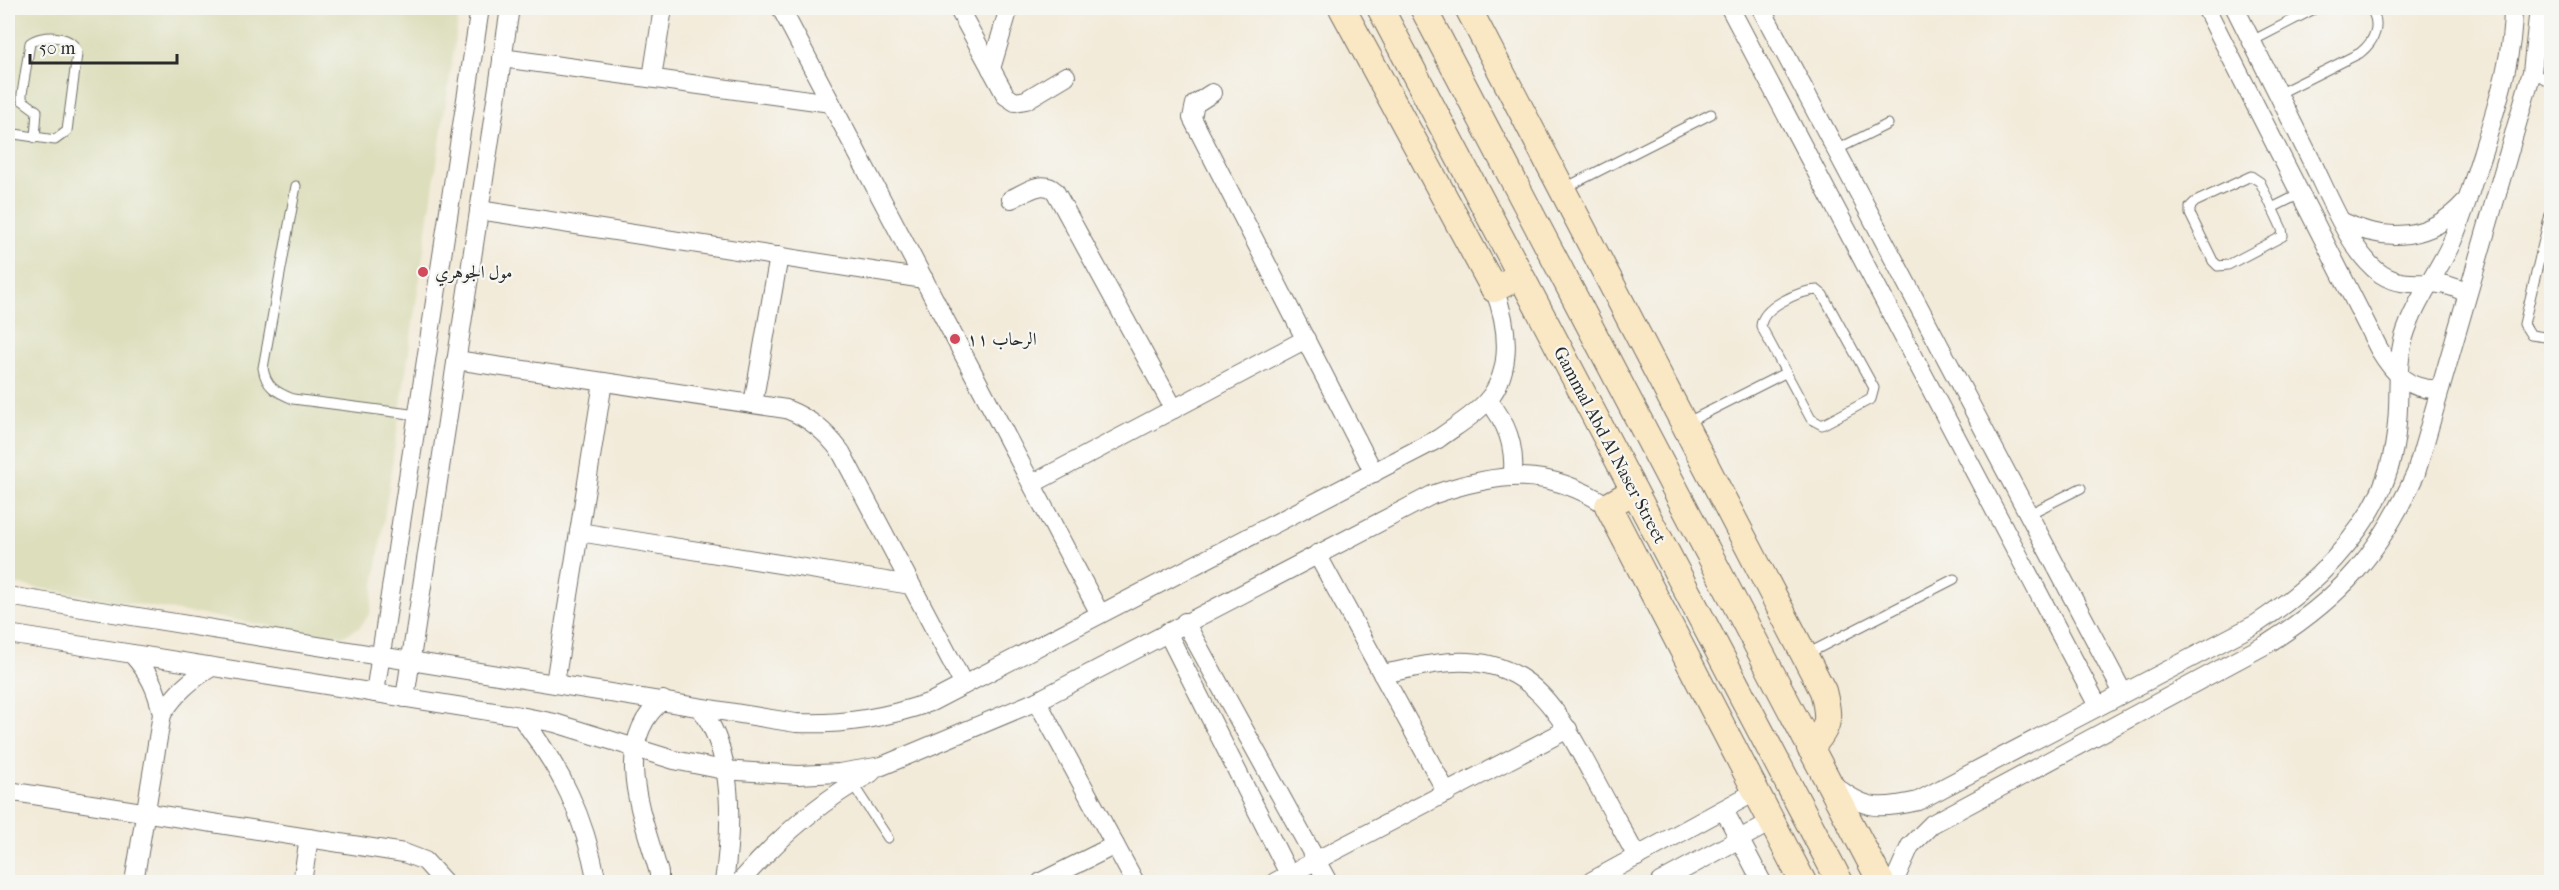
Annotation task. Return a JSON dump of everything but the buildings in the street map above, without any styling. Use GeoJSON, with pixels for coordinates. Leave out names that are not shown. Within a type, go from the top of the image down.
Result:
{"type":"FeatureCollection","features":[{"type":"Feature","properties":{"kind":"main road"},"geometry":{"type":"LineString","coordinates":[[1342,8],[1494,289],[1521,276]]}},
{"type":"Feature","properties":{"kind":"main road","name":"Gammal Abd Al Naser Street"},"geometry":{"type":"LineString","coordinates":[[1380,8],[1840,882]]}},
{"type":"Feature","properties":{"kind":"main road","name":"Gammal Abd Al Naser Street"},"geometry":{"type":"LineString","coordinates":[[1422,8],[1881,882]]}},
{"type":"Feature","properties":{"kind":"main road"},"geometry":{"type":"LineString","coordinates":[[1468,8],[1823,691],[1828,711],[1826,731],[1810,748]]}},
{"type":"Feature","properties":{"kind":"main road"},"geometry":{"type":"LineString","coordinates":[[1634,491],[1608,506],[1803,882]]}},
{"type":"Feature","properties":{"kind":"street"},"geometry":{"type":"LineString","coordinates":[[375,693],[480,8]]}},
{"type":"Feature","properties":{"kind":"street"},"geometry":{"type":"LineString","coordinates":[[405,698],[510,8]]}},
{"type":"Feature","properties":{"kind":"street"},"geometry":{"type":"LineString","coordinates":[[652,78],[663,8]]}},
{"type":"Feature","properties":{"kind":"street"},"geometry":{"type":"LineString","coordinates":[[781,8],[1100,614]]}},
{"type":"Feature","properties":{"kind":"street"},"geometry":{"type":"LineString","coordinates":[[958,8],[1006,96],[1015,102],[1026,100],[1066,76]]}},
{"type":"Feature","properties":{"kind":"street"},"geometry":{"type":"LineString","coordinates":[[991,69],[1010,8]]}},
{"type":"Feature","properties":{"kind":"street"},"geometry":{"type":"LineString","coordinates":[[1730,8],[2098,706]]}},
{"type":"Feature","properties":{"kind":"street"},"geometry":{"type":"LineString","coordinates":[[1761,8],[2123,693]]}},
{"type":"Feature","properties":{"kind":"street"},"geometry":{"type":"LineString","coordinates":[[2206,8],[2379,350],[2399,377],[2418,388],[2440,389]]}},
{"type":"Feature","properties":{"kind":"street"},"geometry":{"type":"LineString","coordinates":[[2235,8],[2343,222],[2368,263],[2381,274],[2398,282],[2415,284],[2444,282],[2467,294]]}},
{"type":"Feature","properties":{"kind":"street"},"geometry":{"type":"LineString","coordinates":[[1827,779],[1854,802],[1886,808],[1918,801],[2256,624],[2291,601],[2322,574],[2349,543],[2372,508],[2388,470],[2397,424],[2404,337],[2411,317],[2452,241],[2468,198],[2507,69],[2513,8]]}},
{"type":"Feature","properties":{"kind":"street"},"geometry":{"type":"LineString","coordinates":[[1894,882],[1910,846],[1932,824],[2267,644],[2307,619],[2342,589],[2372,554],[2397,515],[2416,473],[2532,72],[2539,8]]}},
{"type":"Feature","properties":{"kind":"street"},"geometry":{"type":"LineString","coordinates":[[502,58],[831,103]]}},
{"type":"Feature","properties":{"kind":"street"},"geometry":{"type":"LineString","coordinates":[[1212,93],[1195,104],[1192,118],[1374,473]]}},
{"type":"Feature","properties":{"kind":"street"},"geometry":{"type":"LineString","coordinates":[[1011,199],[1041,186],[1048,186],[1055,191],[1174,409]]}},
{"type":"Feature","properties":{"kind":"street"},"geometry":{"type":"LineString","coordinates":[[2343,222],[2380,236],[2400,237],[2439,225],[2468,198]]}},
{"type":"Feature","properties":{"kind":"street"},"geometry":{"type":"LineString","coordinates":[[479,210],[924,279]]}},
{"type":"Feature","properties":{"kind":"street"},"geometry":{"type":"LineString","coordinates":[[753,404],[779,256]]}},
{"type":"Feature","properties":{"kind":"street"},"geometry":{"type":"LineString","coordinates":[[8,596],[796,723],[830,724],[898,714],[931,702],[1438,439],[1488,400],[1499,380],[1506,345],[1503,310],[1494,289]]}},
{"type":"Feature","properties":{"kind":"street"},"geometry":{"type":"LineString","coordinates":[[1032,484],[1306,339]]}},
{"type":"Feature","properties":{"kind":"street"},"geometry":{"type":"LineString","coordinates":[[456,360],[786,409],[808,418],[827,433],[841,453],[964,685]]}},
{"type":"Feature","properties":{"kind":"street"},"geometry":{"type":"LineString","coordinates":[[555,683],[603,382]]}},
{"type":"Feature","properties":{"kind":"street"},"geometry":{"type":"LineString","coordinates":[[1488,400],[1498,413],[1509,435],[1514,459],[1513,475]]}},
{"type":"Feature","properties":{"kind":"street"},"geometry":{"type":"LineString","coordinates":[[1961,446],[1986,434]]}},
{"type":"Feature","properties":{"kind":"street"},"geometry":{"type":"LineString","coordinates":[[740,882],[792,828],[852,783],[882,766],[1038,701],[1185,622],[1432,495],[1477,482],[1513,475],[1563,482],[1587,492],[1608,506]]}},
{"type":"Feature","properties":{"kind":"street"},"geometry":{"type":"LineString","coordinates":[[579,532],[911,585]]}},
{"type":"Feature","properties":{"kind":"street"},"geometry":{"type":"LineString","coordinates":[[1317,554],[1447,793]]}},
{"type":"Feature","properties":{"kind":"street"},"geometry":{"type":"LineString","coordinates":[[1185,622],[1328,882]]}},
{"type":"Feature","properties":{"kind":"street"},"geometry":{"type":"LineString","coordinates":[[1167,632],[1286,880],[1317,861],[1568,729]]}},
{"type":"Feature","properties":{"kind":"street"},"geometry":{"type":"LineString","coordinates":[[8,633],[520,716],[555,723],[634,749],[724,770],[798,775],[839,773],[882,766]]}},
{"type":"Feature","properties":{"kind":"street"},"geometry":{"type":"LineString","coordinates":[[132,654],[147,671],[157,692],[162,714],[134,882]]}},
{"type":"Feature","properties":{"kind":"street"},"geometry":{"type":"LineString","coordinates":[[1382,674],[1435,664],[1470,662],[1504,669],[1534,687],[1558,712],[1637,857]]}},
{"type":"Feature","properties":{"kind":"street"},"geometry":{"type":"LineString","coordinates":[[162,714],[175,694],[192,679],[212,667]]}},
{"type":"Feature","properties":{"kind":"street"},"geometry":{"type":"LineString","coordinates":[[659,882],[659,873],[639,803],[634,749],[642,721],[663,700]]}},
{"type":"Feature","properties":{"kind":"street"},"geometry":{"type":"LineString","coordinates":[[1038,701],[1135,882]]}},
{"type":"Feature","properties":{"kind":"street"},"geometry":{"type":"LineString","coordinates":[[700,708],[718,737],[724,770],[729,828],[724,882]]}},
{"type":"Feature","properties":{"kind":"street"},"geometry":{"type":"LineString","coordinates":[[520,716],[550,754],[573,796],[589,842],[597,882]]}},
{"type":"Feature","properties":{"kind":"street"},"geometry":{"type":"LineString","coordinates":[[8,791],[404,853],[425,861],[444,882]]}},
{"type":"Feature","properties":{"kind":"street"},"geometry":{"type":"LineString","coordinates":[[1590,882],[1755,792]]}},
{"type":"Feature","properties":{"kind":"street"},"geometry":{"type":"LineString","coordinates":[[1724,810],[1762,882]]}},
{"type":"Feature","properties":{"kind":"street"},"geometry":{"type":"LineString","coordinates":[[1660,882],[1771,822]]}},
{"type":"Feature","properties":{"kind":"street"},"geometry":{"type":"LineString","coordinates":[[302,882],[309,838]]}},
{"type":"Feature","properties":{"kind":"street"},"geometry":{"type":"LineString","coordinates":[[1050,881],[1114,845]]}},
{"type":"Feature","properties":{"kind":"lane"},"geometry":{"type":"LineString","coordinates":[[2252,41],[2316,8]]}},
{"type":"Feature","properties":{"kind":"lane"},"geometry":{"type":"LineString","coordinates":[[2278,94],[2369,46],[2375,36],[2377,24],[2370,8]]}},
{"type":"Feature","properties":{"kind":"lane"},"geometry":{"type":"LineString","coordinates":[[8,133],[36,138],[55,140],[67,132],[78,54],[77,48],[70,41],[41,37],[30,43],[22,94],[26,104],[37,111],[36,138]]}},
{"type":"Feature","properties":{"kind":"lane"},"geometry":{"type":"LineString","coordinates":[[2532,72],[2552,82]]}},
{"type":"Feature","properties":{"kind":"lane"},"geometry":{"type":"LineString","coordinates":[[1563,189],[1711,114]]}},
{"type":"Feature","properties":{"kind":"lane"},"geometry":{"type":"LineString","coordinates":[[1836,150],[1888,124]]}},
{"type":"Feature","properties":{"kind":"lane"},"geometry":{"type":"LineString","coordinates":[[2251,176],[2258,179],[2272,208],[2284,232],[2281,239],[2221,267],[2213,261],[2189,211],[2195,202],[2251,176]]}},
{"type":"Feature","properties":{"kind":"lane"},"geometry":{"type":"LineString","coordinates":[[296,186],[263,368],[265,381],[276,392],[293,399],[418,415]]}},
{"type":"Feature","properties":{"kind":"lane"},"geometry":{"type":"LineString","coordinates":[[2272,208],[2300,194]]}},
{"type":"Feature","properties":{"kind":"lane"},"geometry":{"type":"LineString","coordinates":[[2552,206],[2523,324],[2532,335],[2552,338]]}},
{"type":"Feature","properties":{"kind":"lane"},"geometry":{"type":"LineString","coordinates":[[1817,290],[1823,295],[1874,388],[1874,394],[1871,399],[1822,425],[1815,423],[1785,373],[1761,326],[1761,319],[1768,311],[1809,291],[1817,290]]}},
{"type":"Feature","properties":{"kind":"lane"},"geometry":{"type":"LineString","coordinates":[[1685,423],[1785,373]]}},
{"type":"Feature","properties":{"kind":"lane"},"geometry":{"type":"LineString","coordinates":[[2029,514],[2081,488]]}},
{"type":"Feature","properties":{"kind":"lane"},"geometry":{"type":"LineString","coordinates":[[1805,655],[1954,579]]}},
{"type":"Feature","properties":{"kind":"lane"},"geometry":{"type":"LineString","coordinates":[[852,783],[888,838]]}},
{"type":"Feature","properties":{"kind":"shaded area"},"geometry":{"type":"Polygon","coordinates":[[[8,8],[460,8],[370,613],[360,627],[344,636],[325,635],[8,583],[8,8]]]}},
{"type":"Feature","properties":{"kind":"place","name":"مول الجوهري"},"geometry":{"type":"Point","coordinates":[423,272]}},
{"type":"Feature","properties":{"kind":"place","name":"الرحاب ١١"},"geometry":{"type":"Point","coordinates":[955,339]}}]}
